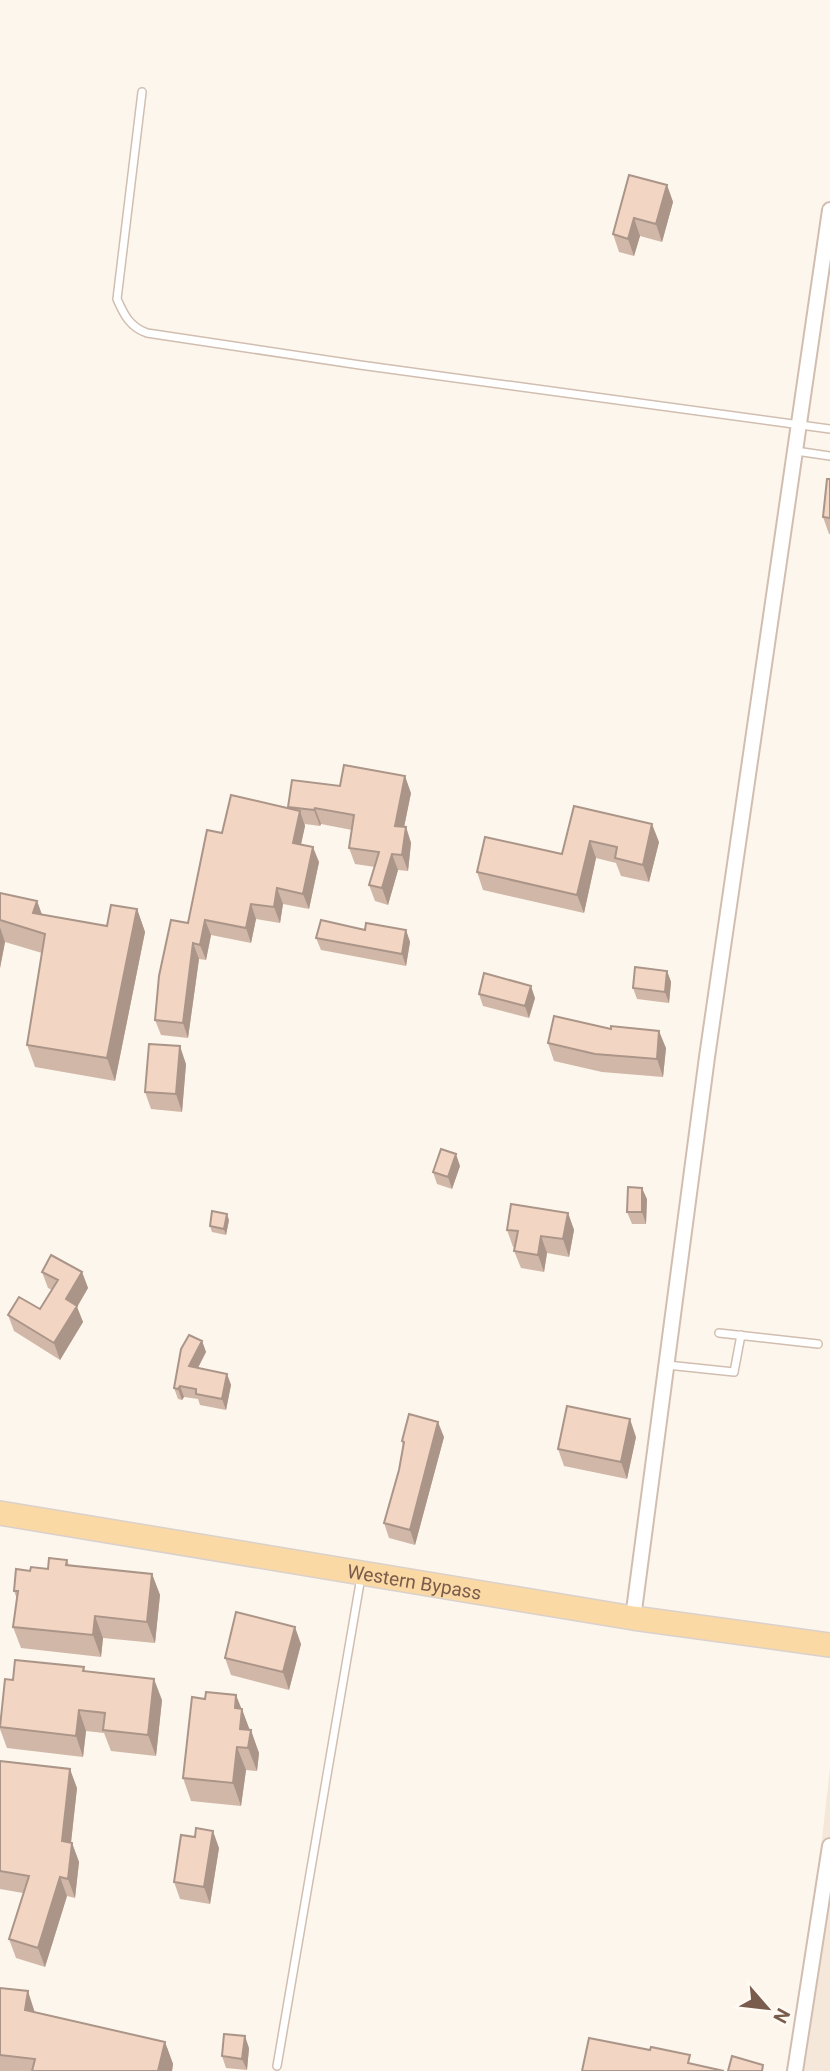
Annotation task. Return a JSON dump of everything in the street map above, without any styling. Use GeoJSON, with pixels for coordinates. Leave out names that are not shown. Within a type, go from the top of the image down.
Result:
{"type":"FeatureCollection","features":[{"type":"Feature","properties":{"kind":"main road","name":"Western Bypass"},"geometry":{"type":"LineString","coordinates":[[0,1513],[633,1618],[830,1644]]}},
{"type":"Feature","properties":{"kind":"street"},"geometry":{"type":"LineString","coordinates":[[633,1618],[709,1044],[830,209]]}},
{"type":"Feature","properties":{"kind":"street"},"geometry":{"type":"LineString","coordinates":[[794,2071],[830,1846]]}},
{"type":"Feature","properties":{"kind":"lane"},"geometry":{"type":"LineString","coordinates":[[142,92],[117,299],[126,319],[137,330],[360,365],[830,429]]}},
{"type":"Feature","properties":{"kind":"lane"},"geometry":{"type":"LineString","coordinates":[[796,451],[830,456]]}},
{"type":"Feature","properties":{"kind":"lane"},"geometry":{"type":"LineString","coordinates":[[719,1333],[818,1344]]}},
{"type":"Feature","properties":{"kind":"lane"},"geometry":{"type":"LineString","coordinates":[[667,1365],[734,1371],[741,1335]]}},
{"type":"Feature","properties":{"kind":"lane"},"geometry":{"type":"LineString","coordinates":[[276,2066],[362,1573]]}},
{"type":"Feature","properties":{"kind":"shaded area"},"geometry":{"type":"Polygon","coordinates":[[[830,1769],[830,2071],[795,2071],[830,1769]]]}},
{"type":"Feature","properties":{"kind":"building"},"geometry":{"type":"Polygon","coordinates":[[[629,175],[667,185],[656,224],[634,218],[628,239],[613,234],[629,175]]]}},
{"type":"Feature","properties":{"kind":"building"},"geometry":{"type":"Polygon","coordinates":[[[827,479],[830,479],[830,518],[823,517],[827,479]]]}},
{"type":"Feature","properties":{"kind":"building"},"geometry":{"type":"Polygon","coordinates":[[[344,765],[405,776],[395,826],[406,827],[402,855],[392,854],[382,888],[369,885],[379,852],[349,848],[354,815],[315,808],[288,807],[292,780],[340,786],[344,765]]]}},
{"type":"Feature","properties":{"kind":"building"},"geometry":{"type":"Polygon","coordinates":[[[231,795],[300,811],[293,843],[313,847],[303,894],[277,888],[274,907],[251,904],[246,928],[205,920],[200,945],[193,943],[183,1023],[155,1020],[159,976],[171,920],[188,923],[207,830],[222,833],[231,795]]]}},
{"type":"Feature","properties":{"kind":"building"},"geometry":{"type":"Polygon","coordinates":[[[574,806],[652,824],[643,865],[615,858],[617,847],[590,841],[577,895],[477,872],[485,837],[562,854],[574,806]]]}},
{"type":"Feature","properties":{"kind":"building"},"geometry":{"type":"Polygon","coordinates":[[[0,893],[37,901],[33,913],[107,926],[111,905],[137,909],[107,1058],[27,1045],[45,934],[0,920],[0,893]]]}},
{"type":"Feature","properties":{"kind":"building"},"geometry":{"type":"Polygon","coordinates":[[[321,920],[365,930],[366,923],[406,930],[402,954],[316,938],[321,920]]]}},
{"type":"Feature","properties":{"kind":"building"},"geometry":{"type":"Polygon","coordinates":[[[635,967],[667,971],[665,992],[633,988],[635,967]]]}},
{"type":"Feature","properties":{"kind":"building"},"geometry":{"type":"Polygon","coordinates":[[[484,973],[531,986],[525,1006],[479,994],[484,973]]]}},
{"type":"Feature","properties":{"kind":"building"},"geometry":{"type":"Polygon","coordinates":[[[554,1016],[611,1029],[611,1026],[659,1031],[657,1059],[595,1054],[548,1043],[554,1016]]]}},
{"type":"Feature","properties":{"kind":"building"},"geometry":{"type":"Polygon","coordinates":[[[149,1044],[180,1046],[176,1094],[145,1092],[149,1044]]]}},
{"type":"Feature","properties":{"kind":"building"},"geometry":{"type":"Polygon","coordinates":[[[441,1149],[456,1154],[448,1177],[433,1172],[441,1149]]]}},
{"type":"Feature","properties":{"kind":"building"},"geometry":{"type":"Polygon","coordinates":[[[628,1187],[642,1188],[642,1212],[627,1212],[628,1187]]]}},
{"type":"Feature","properties":{"kind":"building"},"geometry":{"type":"Polygon","coordinates":[[[511,1204],[568,1213],[563,1239],[541,1236],[538,1255],[514,1251],[518,1231],[507,1230],[511,1204]]]}},
{"type":"Feature","properties":{"kind":"building"},"geometry":{"type":"Polygon","coordinates":[[[212,1211],[227,1214],[224,1229],[210,1226],[212,1211]]]}},
{"type":"Feature","properties":{"kind":"building"},"geometry":{"type":"Polygon","coordinates":[[[51,1255],[82,1272],[66,1299],[77,1306],[54,1343],[8,1315],[19,1297],[40,1309],[58,1280],[42,1272],[51,1255]]]}},
{"type":"Feature","properties":{"kind":"building"},"geometry":{"type":"Polygon","coordinates":[[[189,1335],[202,1341],[189,1366],[227,1374],[222,1399],[196,1394],[196,1389],[180,1386],[178,1389],[174,1388],[181,1349],[189,1335]]]}},
{"type":"Feature","properties":{"kind":"building"},"geometry":{"type":"Polygon","coordinates":[[[567,1406],[630,1419],[621,1462],[558,1449],[567,1406]]]}},
{"type":"Feature","properties":{"kind":"building"},"geometry":{"type":"Polygon","coordinates":[[[409,1414],[438,1422],[410,1530],[384,1523],[399,1470],[402,1441],[409,1414]]]}},
{"type":"Feature","properties":{"kind":"building"},"geometry":{"type":"Polygon","coordinates":[[[49,1558],[67,1560],[66,1565],[152,1574],[147,1622],[95,1616],[93,1635],[13,1627],[18,1591],[14,1591],[16,1569],[48,1569],[49,1558]]]}},
{"type":"Feature","properties":{"kind":"building"},"geometry":{"type":"Polygon","coordinates":[[[236,1612],[295,1627],[283,1672],[225,1658],[236,1612]]]}},
{"type":"Feature","properties":{"kind":"building"},"geometry":{"type":"Polygon","coordinates":[[[15,1660],[84,1667],[83,1671],[154,1679],[148,1735],[103,1730],[105,1713],[79,1710],[76,1736],[0,1727],[5,1679],[13,1680],[15,1660]]]}},
{"type":"Feature","properties":{"kind":"building"},"geometry":{"type":"Polygon","coordinates":[[[206,1692],[236,1695],[235,1708],[242,1709],[240,1729],[251,1730],[248,1748],[237,1747],[233,1783],[183,1778],[192,1697],[205,1699],[206,1692]]]}},
{"type":"Feature","properties":{"kind":"building"},"geometry":{"type":"Polygon","coordinates":[[[0,1761],[70,1769],[62,1841],[72,1843],[68,1879],[60,1877],[38,1948],[9,1939],[29,1876],[0,1871],[0,1761]]]}},
{"type":"Feature","properties":{"kind":"building"},"geometry":{"type":"Polygon","coordinates":[[[196,1828],[213,1831],[204,1887],[174,1882],[181,1835],[195,1837],[196,1828]]]}},
{"type":"Feature","properties":{"kind":"building"},"geometry":{"type":"Polygon","coordinates":[[[0,1988],[28,1991],[25,2010],[165,2042],[158,2071],[32,2071],[35,2059],[0,2055],[0,1988]]]}},
{"type":"Feature","properties":{"kind":"building"},"geometry":{"type":"Polygon","coordinates":[[[224,2034],[245,2036],[242,2059],[222,2056],[224,2034]]]}},
{"type":"Feature","properties":{"kind":"building"},"geometry":{"type":"Polygon","coordinates":[[[589,2038],[690,2055],[688,2063],[724,2071],[582,2071],[589,2038]]]}},
{"type":"Feature","properties":{"kind":"building"},"geometry":{"type":"Polygon","coordinates":[[[732,2056],[763,2065],[762,2071],[728,2071],[732,2056]]]}}]}
